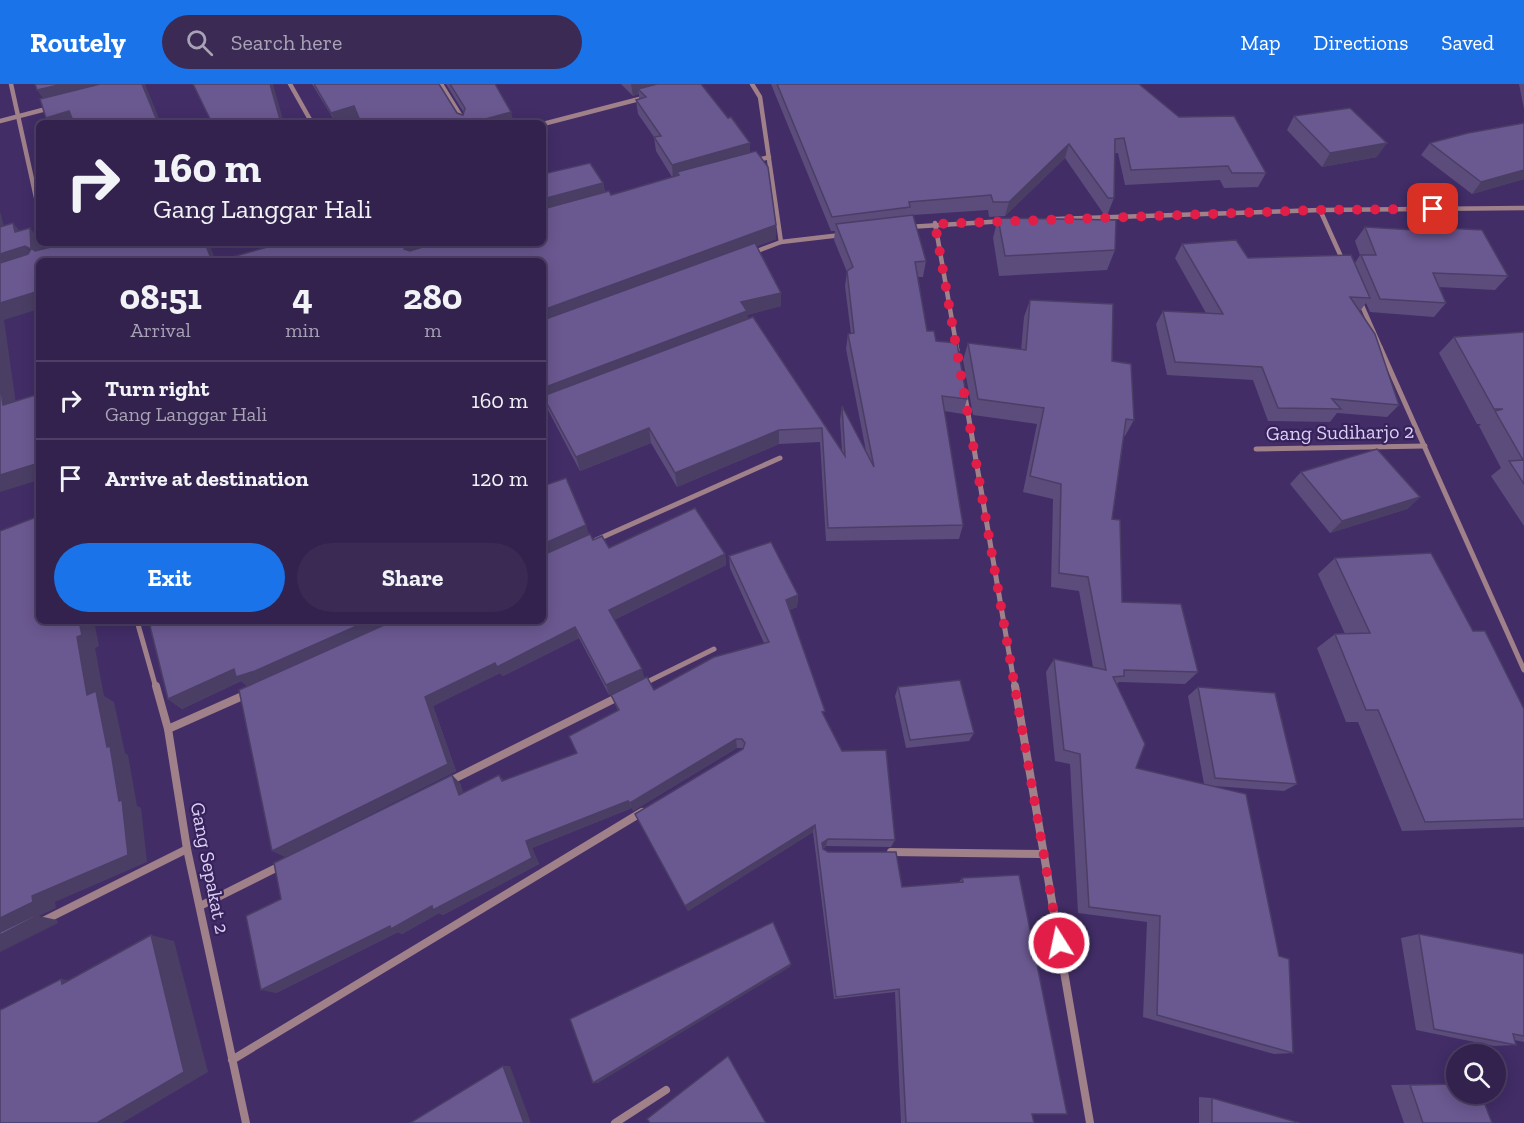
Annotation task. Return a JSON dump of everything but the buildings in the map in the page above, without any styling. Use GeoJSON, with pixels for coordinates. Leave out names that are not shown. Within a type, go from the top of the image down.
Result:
{"type":"FeatureCollection","features":[{"type":"Feature","properties":{"kind":"street"},"geometry":{"type":"LineString","coordinates":[[11,84],[36,198]]}},
{"type":"Feature","properties":{"kind":"street"},"geometry":{"type":"LineString","coordinates":[[290,84],[310,120]]}},
{"type":"Feature","properties":{"kind":"street"},"geometry":{"type":"LineString","coordinates":[[441,84],[463,120]]}},
{"type":"Feature","properties":{"kind":"street"},"geometry":{"type":"LineString","coordinates":[[752,84],[760,97],[781,243]]}},
{"type":"Feature","properties":{"kind":"street"},"geometry":{"type":"LineString","coordinates":[[546,123],[651,95]]}},
{"type":"Feature","properties":{"kind":"street"},"geometry":{"type":"LineString","coordinates":[[0,122],[60,106]]}},
{"type":"Feature","properties":{"kind":"street"},"geometry":{"type":"LineString","coordinates":[[747,163],[769,157]]}},
{"type":"Feature","properties":{"kind":"street"},"geometry":{"type":"LineString","coordinates":[[1052,219],[1320,210],[1524,208]]}},
{"type":"Feature","properties":{"kind":"street"},"geometry":{"type":"LineString","coordinates":[[1320,210],[1344,264]]}},
{"type":"Feature","properties":{"kind":"street"},"geometry":{"type":"LineString","coordinates":[[900,228],[935,224],[1017,221]]}},
{"type":"Feature","properties":{"kind":"street"},"geometry":{"type":"LineString","coordinates":[[935,224],[959,363]]}},
{"type":"Feature","properties":{"kind":"street"},"geometry":{"type":"LineString","coordinates":[[748,254],[781,243],[852,234]]}},
{"type":"Feature","properties":{"kind":"street"},"geometry":{"type":"LineString","coordinates":[[1358,296],[1524,670]]}},
{"type":"Feature","properties":{"kind":"street"},"geometry":{"type":"LineString","coordinates":[[963,387],[1090,1123]]}},
{"type":"Feature","properties":{"kind":"street","name":"Gang Sudiharjo 2"},"geometry":{"type":"LineString","coordinates":[[1256,449],[1425,446]]}},
{"type":"Feature","properties":{"kind":"street"},"geometry":{"type":"LineString","coordinates":[[586,544],[780,458]]}},
{"type":"Feature","properties":{"kind":"street","name":"Gang Sepakat 2"},"geometry":{"type":"LineString","coordinates":[[138,624],[168,729],[187,849],[246,1123]]}},
{"type":"Feature","properties":{"kind":"street"},"geometry":{"type":"LineString","coordinates":[[639,686],[714,649]]}},
{"type":"Feature","properties":{"kind":"street"},"geometry":{"type":"LineString","coordinates":[[168,729],[253,692]]}},
{"type":"Feature","properties":{"kind":"street"},"geometry":{"type":"LineString","coordinates":[[447,783],[629,692]]}},
{"type":"Feature","properties":{"kind":"street"},"geometry":{"type":"LineString","coordinates":[[232,1060],[649,808]]}},
{"type":"Feature","properties":{"kind":"street"},"geometry":{"type":"LineString","coordinates":[[31,927],[187,849]]}},
{"type":"Feature","properties":{"kind":"street"},"geometry":{"type":"LineString","coordinates":[[884,852],[1043,854]]}},
{"type":"Feature","properties":{"kind":"street"},"geometry":{"type":"LineString","coordinates":[[200,906],[286,863]]}},
{"type":"Feature","properties":{"kind":"street"},"geometry":{"type":"LineString","coordinates":[[615,1123],[666,1090]]}},
{"type":"Feature","properties":{"kind":"route"},"geometry":{"type":"LineString","coordinates":[[1059,943],[935,224],[1320,210],[1433,209]]}}]}
